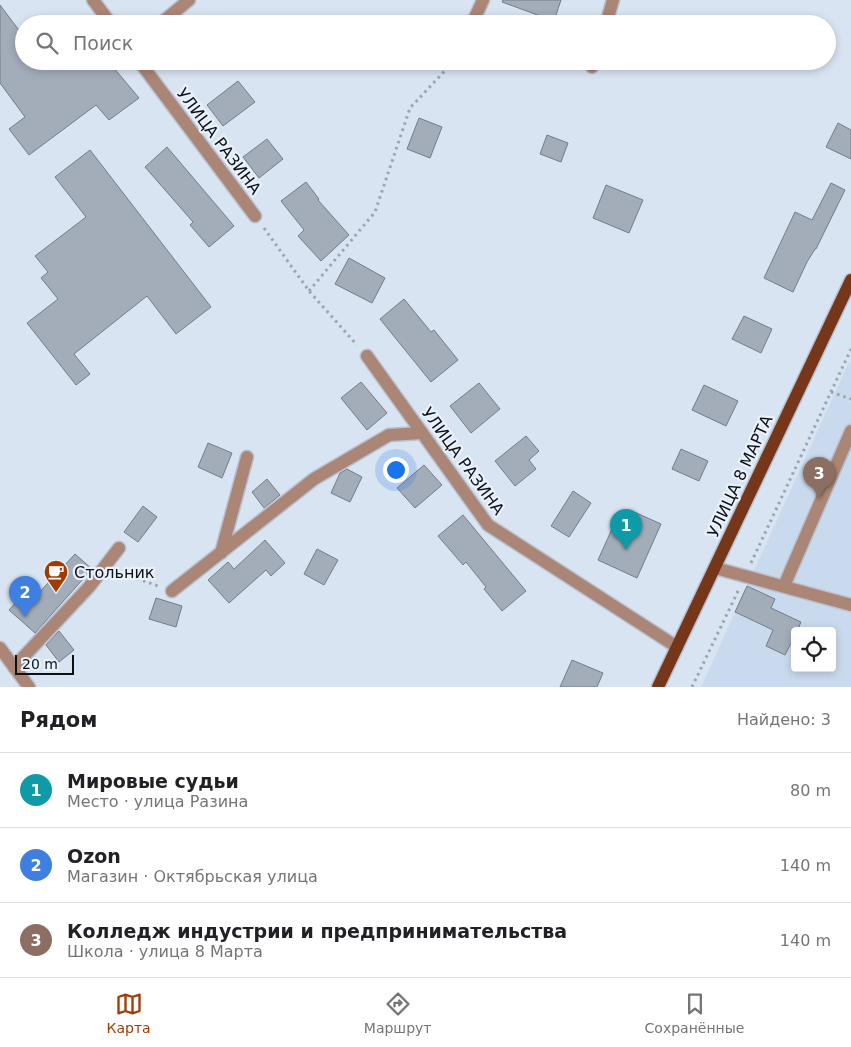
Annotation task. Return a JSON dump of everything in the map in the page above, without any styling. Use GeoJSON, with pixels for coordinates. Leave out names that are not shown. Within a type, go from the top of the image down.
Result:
{"type":"FeatureCollection","features":[{"type":"Feature","properties":{"kind":"main road","name":"УЛИЦА 8 МАРТА"},"geometry":{"type":"LineString","coordinates":[[658,687],[851,280]]}},
{"type":"Feature","properties":{"kind":"street"},"geometry":{"type":"LineString","coordinates":[[93,0],[104,15]]}},
{"type":"Feature","properties":{"kind":"street"},"geometry":{"type":"LineString","coordinates":[[171,15],[189,0]]}},
{"type":"Feature","properties":{"kind":"street"},"geometry":{"type":"LineString","coordinates":[[476,15],[483,0]]}},
{"type":"Feature","properties":{"kind":"street"},"geometry":{"type":"LineString","coordinates":[[609,15],[613,0]]}},
{"type":"Feature","properties":{"kind":"street","name":"УЛИЦА РАЗИНА"},"geometry":{"type":"LineString","coordinates":[[146,70],[255,216]]}},
{"type":"Feature","properties":{"kind":"street","name":"УЛИЦА РАЗИНА"},"geometry":{"type":"LineString","coordinates":[[367,356],[488,525],[677,647]]}},
{"type":"Feature","properties":{"kind":"street"},"geometry":{"type":"LineString","coordinates":[[784,586],[851,430]]}},
{"type":"Feature","properties":{"kind":"street"},"geometry":{"type":"LineString","coordinates":[[172,591],[314,479],[389,435],[422,433]]}},
{"type":"Feature","properties":{"kind":"street"},"geometry":{"type":"LineString","coordinates":[[221,553],[247,458]]}},
{"type":"Feature","properties":{"kind":"street"},"geometry":{"type":"LineString","coordinates":[[14,667],[89,587],[119,548]]}},
{"type":"Feature","properties":{"kind":"street"},"geometry":{"type":"LineString","coordinates":[[714,568],[851,605]]}},
{"type":"Feature","properties":{"kind":"street"},"geometry":{"type":"LineString","coordinates":[[0,648],[29,687]]}},
{"type":"Feature","properties":{"kind":"path"},"geometry":{"type":"LineString","coordinates":[[309,290],[375,212],[410,108],[446,70]]}},
{"type":"Feature","properties":{"kind":"path"},"geometry":{"type":"LineString","coordinates":[[273,240],[309,290],[367,356]]}},
{"type":"Feature","properties":{"kind":"path"},"geometry":{"type":"LineString","coordinates":[[692,687],[851,349]]}},
{"type":"Feature","properties":{"kind":"path"},"geometry":{"type":"LineString","coordinates":[[831,392],[851,399]]}},
{"type":"Feature","properties":{"kind":"path"},"geometry":{"type":"LineString","coordinates":[[127,575],[172,591]]}},
{"type":"Feature","properties":{"kind":"shaded area"},"geometry":{"type":"Polygon","coordinates":[[[851,361],[851,687],[701,687],[848,364],[851,361]]]}},
{"type":"Feature","properties":{"kind":"building"},"geometry":{"type":"Polygon","coordinates":[[[503,0],[561,0],[556,15],[538,15],[502,2],[503,0]]]}},
{"type":"Feature","properties":{"kind":"building"},"geometry":{"type":"Polygon","coordinates":[[[0,5],[15,25],[15,70],[116,70],[139,98],[109,120],[96,105],[29,155],[9,129],[25,117],[0,83],[0,5]]]}},
{"type":"Feature","properties":{"kind":"building"},"geometry":{"type":"Polygon","coordinates":[[[238,81],[255,102],[223,126],[207,105],[238,81]]]}},
{"type":"Feature","properties":{"kind":"building"},"geometry":{"type":"Polygon","coordinates":[[[419,118],[442,127],[430,158],[407,149],[419,118]]]}},
{"type":"Feature","properties":{"kind":"building"},"geometry":{"type":"Polygon","coordinates":[[[838,123],[851,130],[851,159],[826,147],[838,123]]]}},
{"type":"Feature","properties":{"kind":"building"},"geometry":{"type":"Polygon","coordinates":[[[547,135],[568,143],[561,162],[540,154],[547,135]]]}},
{"type":"Feature","properties":{"kind":"building"},"geometry":{"type":"Polygon","coordinates":[[[267,139],[283,159],[259,178],[243,157],[267,139]]]}},
{"type":"Feature","properties":{"kind":"building"},"geometry":{"type":"Polygon","coordinates":[[[167,147],[234,226],[209,247],[190,225],[193,222],[145,167],[167,147]]]}},
{"type":"Feature","properties":{"kind":"building"},"geometry":{"type":"Polygon","coordinates":[[[90,150],[211,307],[176,334],[147,296],[74,354],[90,374],[76,385],[27,323],[58,299],[41,278],[48,272],[35,256],[86,217],[55,177],[90,150]]]}},
{"type":"Feature","properties":{"kind":"building"},"geometry":{"type":"Polygon","coordinates":[[[306,182],[318,200],[349,235],[321,261],[298,236],[304,230],[281,201],[306,182]]]}},
{"type":"Feature","properties":{"kind":"building"},"geometry":{"type":"Polygon","coordinates":[[[831,183],[845,190],[793,292],[764,278],[795,212],[812,220],[831,183]]]}},
{"type":"Feature","properties":{"kind":"building"},"geometry":{"type":"Polygon","coordinates":[[[606,185],[643,200],[629,233],[593,218],[606,185]]]}},
{"type":"Feature","properties":{"kind":"building"},"geometry":{"type":"Polygon","coordinates":[[[349,258],[385,278],[372,303],[335,284],[349,258]]]}},
{"type":"Feature","properties":{"kind":"building"},"geometry":{"type":"Polygon","coordinates":[[[404,299],[431,332],[434,330],[458,360],[431,382],[380,319],[404,299]]]}},
{"type":"Feature","properties":{"kind":"building"},"geometry":{"type":"Polygon","coordinates":[[[744,316],[772,329],[761,353],[732,339],[744,316]]]}},
{"type":"Feature","properties":{"kind":"building"},"geometry":{"type":"Polygon","coordinates":[[[361,382],[387,413],[367,430],[341,398],[361,382]]]}},
{"type":"Feature","properties":{"kind":"building"},"geometry":{"type":"Polygon","coordinates":[[[479,383],[500,409],[471,433],[450,406],[479,383]]]}},
{"type":"Feature","properties":{"kind":"building"},"geometry":{"type":"Polygon","coordinates":[[[704,385],[738,401],[726,426],[692,410],[704,385]]]}},
{"type":"Feature","properties":{"kind":"building"},"geometry":{"type":"Polygon","coordinates":[[[526,436],[539,451],[529,460],[536,469],[515,486],[495,461],[526,436]]]}},
{"type":"Feature","properties":{"kind":"building"},"geometry":{"type":"Polygon","coordinates":[[[208,443],[232,453],[222,478],[198,467],[208,443]]]}},
{"type":"Feature","properties":{"kind":"building"},"geometry":{"type":"Polygon","coordinates":[[[681,449],[708,461],[699,481],[672,469],[681,449]]]}},
{"type":"Feature","properties":{"kind":"building"},"geometry":{"type":"Polygon","coordinates":[[[424,465],[442,485],[415,508],[397,488],[424,465]]]}},
{"type":"Feature","properties":{"kind":"building"},"geometry":{"type":"Polygon","coordinates":[[[347,469],[362,477],[350,502],[331,493],[340,473],[347,469]]]}},
{"type":"Feature","properties":{"kind":"building"},"geometry":{"type":"Polygon","coordinates":[[[267,479],[280,495],[264,508],[252,492],[267,479]]]}},
{"type":"Feature","properties":{"kind":"building"},"geometry":{"type":"Polygon","coordinates":[[[573,491],[591,503],[569,537],[551,526],[573,491]]]}},
{"type":"Feature","properties":{"kind":"building"},"geometry":{"type":"Polygon","coordinates":[[[143,506],[157,517],[138,542],[124,532],[143,506]]]}},
{"type":"Feature","properties":{"kind":"building"},"geometry":{"type":"Polygon","coordinates":[[[632,511],[661,524],[637,578],[598,560],[616,520],[626,524],[632,511]]]}},
{"type":"Feature","properties":{"kind":"building"},"geometry":{"type":"Polygon","coordinates":[[[463,515],[526,591],[502,611],[466,562],[463,565],[438,536],[463,515]]]}},
{"type":"Feature","properties":{"kind":"building"},"geometry":{"type":"Polygon","coordinates":[[[265,540],[285,563],[271,576],[266,570],[229,603],[208,580],[228,562],[234,569],[265,540]]]}},
{"type":"Feature","properties":{"kind":"building"},"geometry":{"type":"Polygon","coordinates":[[[317,549],[338,560],[324,585],[304,574],[317,549]]]}},
{"type":"Feature","properties":{"kind":"building","name":"Стольник"},"geometry":{"type":"Polygon","coordinates":[[[75,554],[92,569],[35,633],[9,610],[28,589],[36,596],[75,554]]]}},
{"type":"Feature","properties":{"kind":"building"},"geometry":{"type":"Polygon","coordinates":[[[747,586],[775,599],[771,608],[801,622],[799,627],[791,627],[791,643],[785,655],[766,646],[773,630],[735,612],[747,586]]]}},
{"type":"Feature","properties":{"kind":"building"},"geometry":{"type":"Polygon","coordinates":[[[156,598],[182,606],[176,627],[149,619],[156,598]]]}},
{"type":"Feature","properties":{"kind":"building"},"geometry":{"type":"Polygon","coordinates":[[[59,631],[74,650],[59,662],[46,645],[59,631]]]}},
{"type":"Feature","properties":{"kind":"building"},"geometry":{"type":"Polygon","coordinates":[[[572,660],[603,673],[597,687],[560,687],[572,660]]]}},
{"type":"Feature","properties":{"kind":"place","name":"Колледж индустрии и предпринимательства"},"geometry":{"type":"Point","coordinates":[819,498]}},
{"type":"Feature","properties":{"kind":"place","name":"Мировые судьи"},"geometry":{"type":"Point","coordinates":[626,550]}},
{"type":"Feature","properties":{"kind":"place","name":"Стольник"},"geometry":{"type":"Point","coordinates":[56,593]}},
{"type":"Feature","properties":{"kind":"place","name":"Ozon"},"geometry":{"type":"Point","coordinates":[25,617]}}]}
